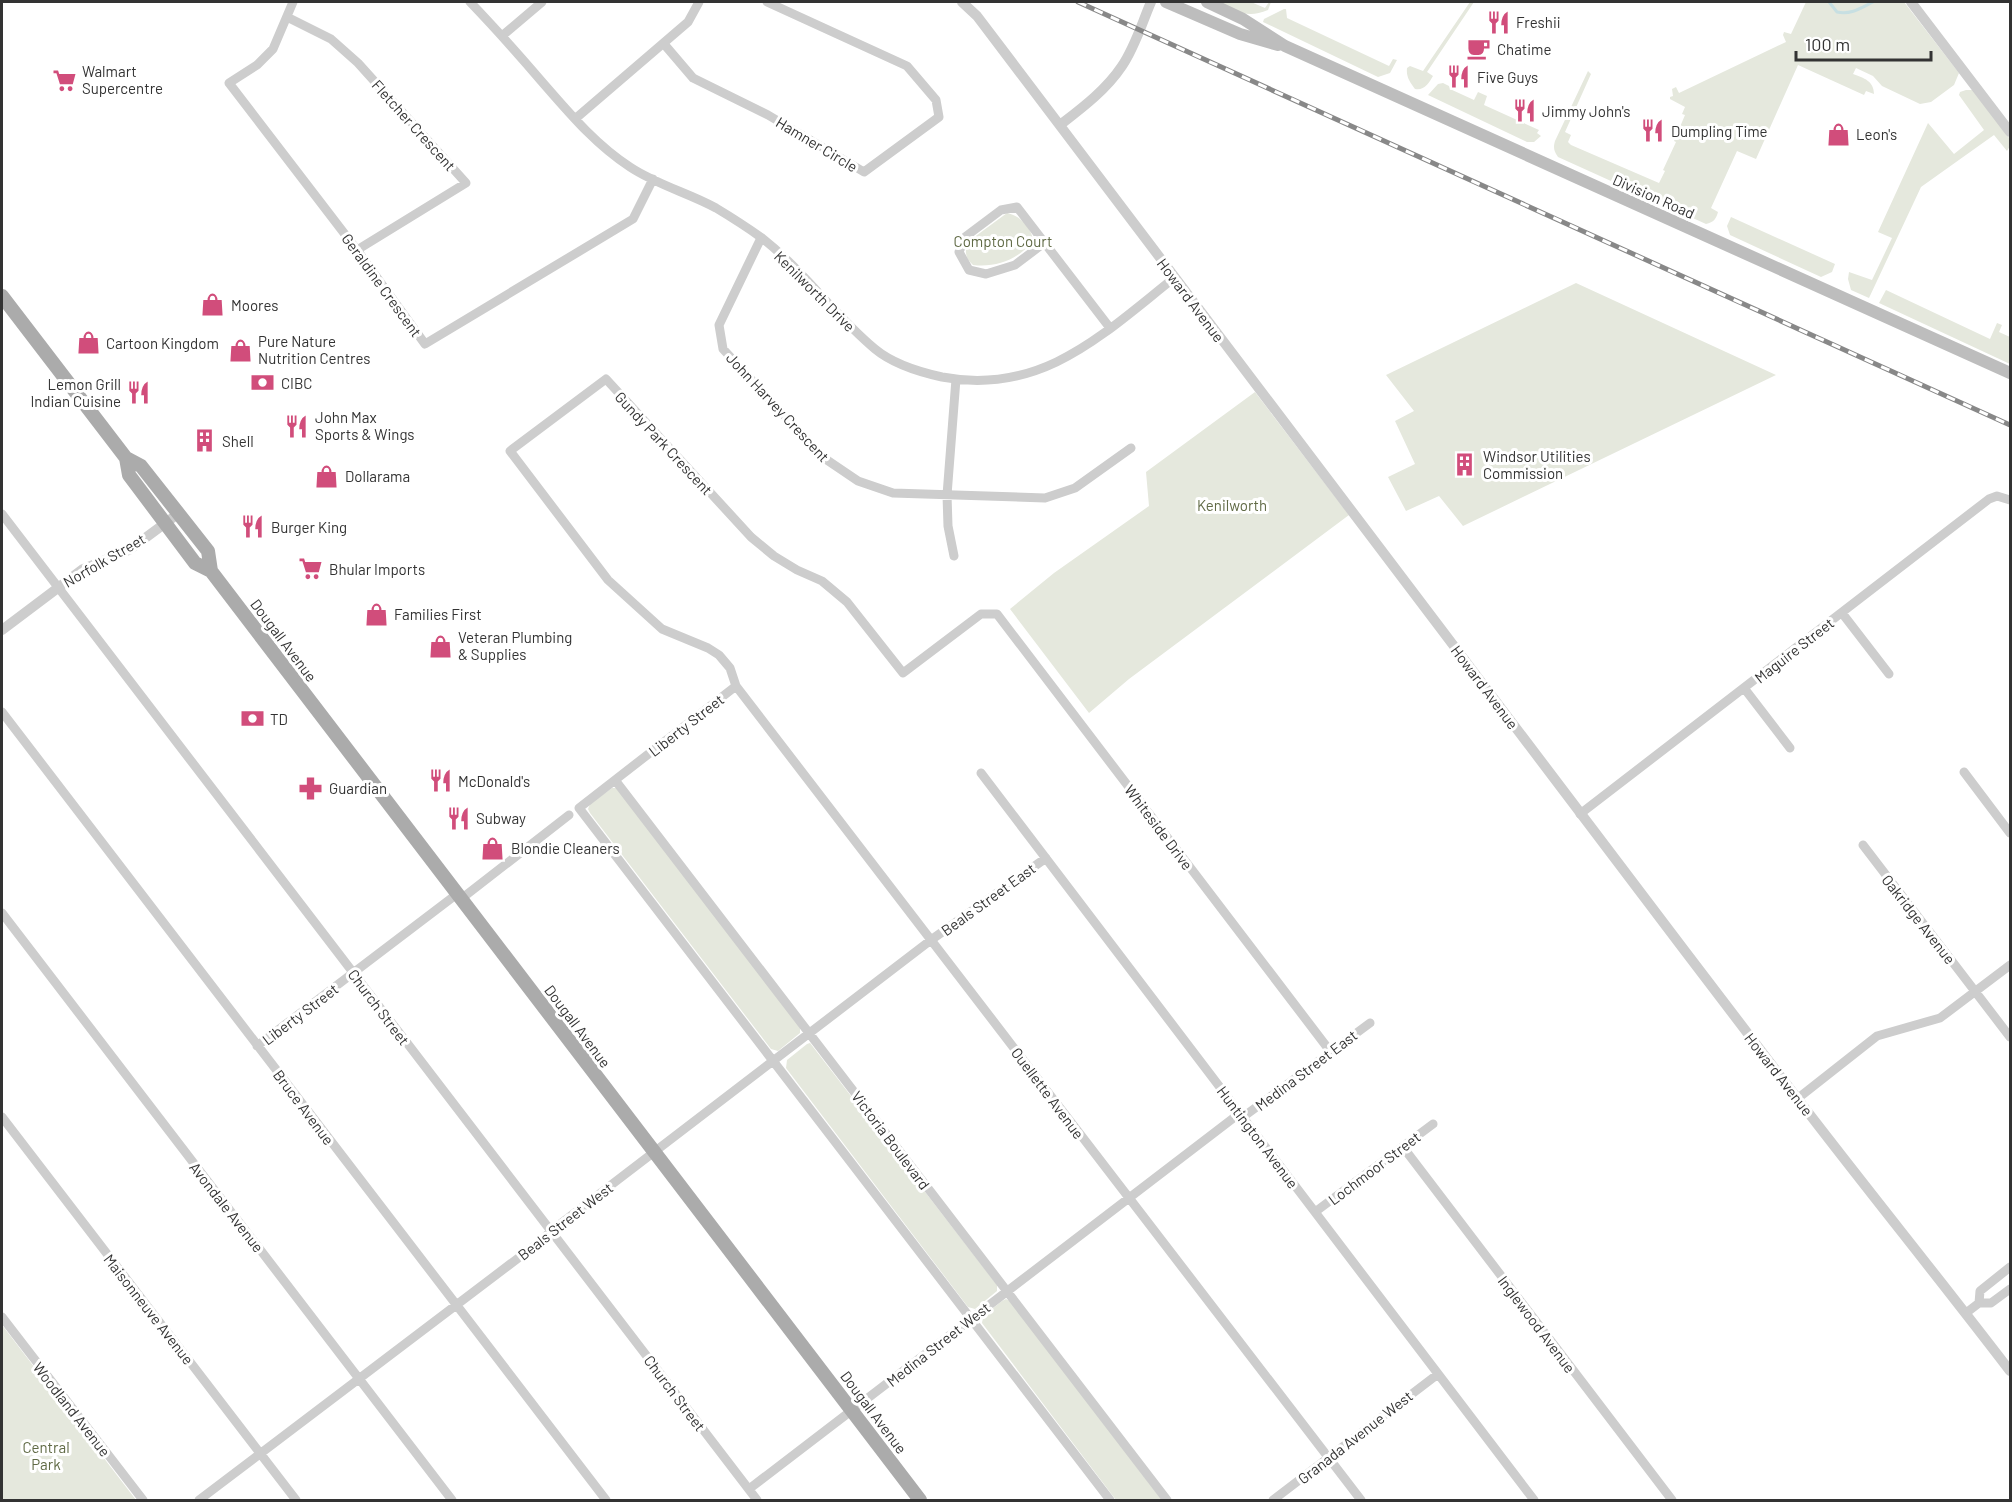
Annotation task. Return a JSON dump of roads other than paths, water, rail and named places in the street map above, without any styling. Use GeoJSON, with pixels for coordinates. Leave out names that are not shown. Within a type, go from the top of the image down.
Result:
{"type":"FeatureCollection","features":[{"type":"Feature","properties":{"kind":"main road","name":"Division Road"},"geometry":{"type":"LineString","coordinates":[[1166,2],[1240,34],[1285,46]]}},
{"type":"Feature","properties":{"kind":"main road","name":"Division Road"},"geometry":{"type":"LineString","coordinates":[[1207,2],[1243,19],[1285,46],[2010,373]]}},
{"type":"Feature","properties":{"kind":"main road","name":"Dougall Avenue"},"geometry":{"type":"LineString","coordinates":[[2,296],[126,458],[141,466],[208,551],[211,571]]}},
{"type":"Feature","properties":{"kind":"main road","name":"Dougall Avenue"},"geometry":{"type":"LineString","coordinates":[[126,458],[129,475],[164,524],[195,563],[211,571],[920,1500]]}},
{"type":"Feature","properties":{"kind":"street","name":"Geraldine Crescent"},"geometry":{"type":"LineString","coordinates":[[293,2],[273,49],[257,65],[229,83],[357,250],[425,344],[633,219],[652,179]]}},
{"type":"Feature","properties":{"kind":"street","name":"Kenilworth Drive"},"geometry":{"type":"LineString","coordinates":[[470,2],[602,147],[632,169],[716,208],[761,238],[794,266],[848,325],[878,351],[918,372],[983,381],[1011,378],[1053,365],[1081,350],[1174,278]]}},
{"type":"Feature","properties":{"kind":"street"},"geometry":{"type":"LineString","coordinates":[[502,36],[542,2]]}},
{"type":"Feature","properties":{"kind":"street"},"geometry":{"type":"LineString","coordinates":[[575,119],[688,22],[699,2]]}},
{"type":"Feature","properties":{"kind":"street","name":"Hamner Circle"},"geometry":{"type":"LineString","coordinates":[[664,44],[693,78],[768,115],[864,172],[939,117],[936,100],[908,66],[767,2]]}},
{"type":"Feature","properties":{"kind":"street","name":"Howard Avenue"},"geometry":{"type":"LineString","coordinates":[[962,2],[977,16],[1060,125],[1797,1099],[2010,1371]]}},
{"type":"Feature","properties":{"kind":"street"},"geometry":{"type":"LineString","coordinates":[[1060,125],[1092,99],[1115,75],[1129,53],[1150,2]]}},
{"type":"Feature","properties":{"kind":"street"},"geometry":{"type":"LineString","coordinates":[[1911,2],[2010,132]]}},
{"type":"Feature","properties":{"kind":"street","name":"Fletcher Crescent"},"geometry":{"type":"LineString","coordinates":[[286,17],[331,39],[358,63],[466,183],[357,250]]}},
{"type":"Feature","properties":{"kind":"street"},"geometry":{"type":"LineString","coordinates":[[1044,243],[1015,265],[986,274],[969,270],[959,252],[965,237],[1001,210],[1017,207],[1110,327]]}},
{"type":"Feature","properties":{"kind":"street","name":"John Harvey Crescent"},"geometry":{"type":"LineString","coordinates":[[761,238],[719,325],[723,349],[824,458],[858,481],[893,493],[1045,498],[1075,488],[1131,448]]}},
{"type":"Feature","properties":{"kind":"street"},"geometry":{"type":"LineString","coordinates":[[954,556],[948,526],[947,495],[956,379]]}},
{"type":"Feature","properties":{"kind":"street","name":"Gundy Park Crescent"},"geometry":{"type":"LineString","coordinates":[[736,686],[730,668],[719,655],[708,648],[662,629],[608,580],[510,451],[606,380],[751,537],[774,556],[822,581],[847,602],[903,673],[981,614]]}},
{"type":"Feature","properties":{"kind":"street","name":"Maguire Street"},"geometry":{"type":"LineString","coordinates":[[1580,814],[1989,499],[1997,496],[2010,500]]}},
{"type":"Feature","properties":{"kind":"street","name":"Norfolk Street"},"geometry":{"type":"LineString","coordinates":[[2,630],[83,569],[129,550],[179,513]]}},
{"type":"Feature","properties":{"kind":"street","name":"Church Street"},"geometry":{"type":"LineString","coordinates":[[2,514],[757,1500]]}},
{"type":"Feature","properties":{"kind":"street"},"geometry":{"type":"LineString","coordinates":[[1842,613],[1889,674]]}},
{"type":"Feature","properties":{"kind":"street","name":"Whiteside Drive"},"geometry":{"type":"LineString","coordinates":[[981,614],[997,615],[1330,1051]]}},
{"type":"Feature","properties":{"kind":"street","name":"Liberty Street"},"geometry":{"type":"LineString","coordinates":[[736,686],[579,808],[773,1061]]}},
{"type":"Feature","properties":{"kind":"street","name":"Ouellette Avenue"},"geometry":{"type":"LineString","coordinates":[[736,686],[1360,1500]]}},
{"type":"Feature","properties":{"kind":"street"},"geometry":{"type":"LineString","coordinates":[[1744,688],[1790,748]]}},
{"type":"Feature","properties":{"kind":"street","name":"Bruce Avenue"},"geometry":{"type":"LineString","coordinates":[[2,712],[606,1500]]}},
{"type":"Feature","properties":{"kind":"street"},"geometry":{"type":"LineString","coordinates":[[1964,772],[2010,833]]}},
{"type":"Feature","properties":{"kind":"street","name":"Huntington Avenue"},"geometry":{"type":"LineString","coordinates":[[981,773],[1534,1500]]}},
{"type":"Feature","properties":{"kind":"street","name":"Victoria Boulevard"},"geometry":{"type":"LineString","coordinates":[[615,780],[1167,1500]]}},
{"type":"Feature","properties":{"kind":"street","name":"Liberty Street"},"geometry":{"type":"LineString","coordinates":[[257,1047],[353,973],[569,815]]}},
{"type":"Feature","properties":{"kind":"street","name":"Oakridge Avenue"},"geometry":{"type":"LineString","coordinates":[[1863,845],[2010,1037]]}},
{"type":"Feature","properties":{"kind":"street","name":"Beals Street East"},"geometry":{"type":"LineString","coordinates":[[931,940],[1046,858]]}},
{"type":"Feature","properties":{"kind":"street","name":"Avondale Avenue"},"geometry":{"type":"LineString","coordinates":[[2,913],[452,1500]]}},
{"type":"Feature","properties":{"kind":"street","name":"Beals Street West"},"geometry":{"type":"LineString","coordinates":[[199,1500],[456,1306],[931,940]]}},
{"type":"Feature","properties":{"kind":"street"},"geometry":{"type":"LineString","coordinates":[[1797,1099],[1877,1036],[1940,1018],[2010,965]]}},
{"type":"Feature","properties":{"kind":"street","name":"Medina Street East"},"geometry":{"type":"LineString","coordinates":[[1128,1197],[1370,1023]]}},
{"type":"Feature","properties":{"kind":"street"},"geometry":{"type":"LineString","coordinates":[[773,1061],[1110,1500]]}},
{"type":"Feature","properties":{"kind":"street","name":"Maisonneuve Avenue"},"geometry":{"type":"LineString","coordinates":[[2,1117],[296,1500]]}},
{"type":"Feature","properties":{"kind":"street","name":"Lochmoor Street"},"geometry":{"type":"LineString","coordinates":[[1315,1212],[1433,1124]]}},
{"type":"Feature","properties":{"kind":"street","name":"Inglewood Avenue"},"geometry":{"type":"LineString","coordinates":[[1403,1147],[1672,1500]]}},
{"type":"Feature","properties":{"kind":"street","name":"Medina Street West"},"geometry":{"type":"LineString","coordinates":[[748,1489],[1128,1197]]}},
{"type":"Feature","properties":{"kind":"street"},"geometry":{"type":"LineString","coordinates":[[1979,1303],[1980,1291],[2010,1268]]}},
{"type":"Feature","properties":{"kind":"street"},"geometry":{"type":"LineString","coordinates":[[1966,1313],[1979,1303],[1991,1303],[2010,1289]]}},
{"type":"Feature","properties":{"kind":"street","name":"Woodland Avenue"},"geometry":{"type":"LineString","coordinates":[[2,1317],[143,1500]]}},
{"type":"Feature","properties":{"kind":"street","name":"Granada Avenue West"},"geometry":{"type":"LineString","coordinates":[[1273,1500],[1438,1374]]}},
{"type":"Feature","properties":{"kind":"waterway"},"geometry":{"type":"LineString","coordinates":[[1829,2],[1837,12],[1842,13],[1856,10],[1873,2]]}},
{"type":"Feature","properties":{"kind":"railway"},"geometry":{"type":"LineString","coordinates":[[1078,2],[2010,425]]}},
{"type":"Feature","properties":{"kind":"place","name":"Freshii"},"geometry":{"type":"Point","coordinates":[1498,22]}},
{"type":"Feature","properties":{"kind":"place","name":"Chatime"},"geometry":{"type":"Point","coordinates":[1479,49]}},
{"type":"Feature","properties":{"kind":"place","name":"Five Guys"},"geometry":{"type":"Point","coordinates":[1459,77]}},
{"type":"Feature","properties":{"kind":"place","name":"Walmart Supercentre"},"geometry":{"type":"Point","coordinates":[64,80]}},
{"type":"Feature","properties":{"kind":"place","name":"Jimmy John's"},"geometry":{"type":"Point","coordinates":[1524,111]}},
{"type":"Feature","properties":{"kind":"place","name":"Dumpling Time"},"geometry":{"type":"Point","coordinates":[1653,131]}},
{"type":"Feature","properties":{"kind":"place","name":"Leon's"},"geometry":{"type":"Point","coordinates":[1838,134]}},
{"type":"Feature","properties":{"kind":"place","name":"Moores"},"geometry":{"type":"Point","coordinates":[213,305]}},
{"type":"Feature","properties":{"kind":"place","name":"Cartoon Kingdom"},"geometry":{"type":"Point","coordinates":[88,343]}},
{"type":"Feature","properties":{"kind":"place","name":"Pure Nature Nutrition Centres"},"geometry":{"type":"Point","coordinates":[240,350]}},
{"type":"Feature","properties":{"kind":"place","name":"CIBC"},"geometry":{"type":"Point","coordinates":[263,383]}},
{"type":"Feature","properties":{"kind":"place","name":"Lemon Grill Indian Cuisine"},"geometry":{"type":"Point","coordinates":[139,393]}},
{"type":"Feature","properties":{"kind":"place","name":"John Max Sports & Wings"},"geometry":{"type":"Point","coordinates":[297,426]}},
{"type":"Feature","properties":{"kind":"place","name":"Shell"},"geometry":{"type":"Point","coordinates":[204,441]}},
{"type":"Feature","properties":{"kind":"place","name":"Windsor Utilities Commission"},"geometry":{"type":"Point","coordinates":[1465,465]}},
{"type":"Feature","properties":{"kind":"place","name":"Dollarama"},"geometry":{"type":"Point","coordinates":[327,476]}},
{"type":"Feature","properties":{"kind":"place","name":"Burger King"},"geometry":{"type":"Point","coordinates":[253,527]}},
{"type":"Feature","properties":{"kind":"place","name":"Bhular Imports"},"geometry":{"type":"Point","coordinates":[311,569]}},
{"type":"Feature","properties":{"kind":"place","name":"Families First"},"geometry":{"type":"Point","coordinates":[376,614]}},
{"type":"Feature","properties":{"kind":"place","name":"Veteran Plumbing & Supplies"},"geometry":{"type":"Point","coordinates":[440,646]}},
{"type":"Feature","properties":{"kind":"place","name":"TD"},"geometry":{"type":"Point","coordinates":[252,719]}},
{"type":"Feature","properties":{"kind":"place","name":"McDonald's"},"geometry":{"type":"Point","coordinates":[440,781]}},
{"type":"Feature","properties":{"kind":"place","name":"Guardian"},"geometry":{"type":"Point","coordinates":[311,788]}},
{"type":"Feature","properties":{"kind":"place","name":"Subway"},"geometry":{"type":"Point","coordinates":[458,818]}},
{"type":"Feature","properties":{"kind":"place","name":"Blondie Cleaners"},"geometry":{"type":"Point","coordinates":[493,848]}},
{"type":"Feature","properties":{"kind":"park label","name":"Compton Court"},"geometry":{"type":"Point","coordinates":[1003,241]}},
{"type":"Feature","properties":{"kind":"park label","name":"Kenilworth"},"geometry":{"type":"Point","coordinates":[1232,505]}},
{"type":"Feature","properties":{"kind":"park label","name":"Central Park"},"geometry":{"type":"Point","coordinates":[46,1456]}}]}
